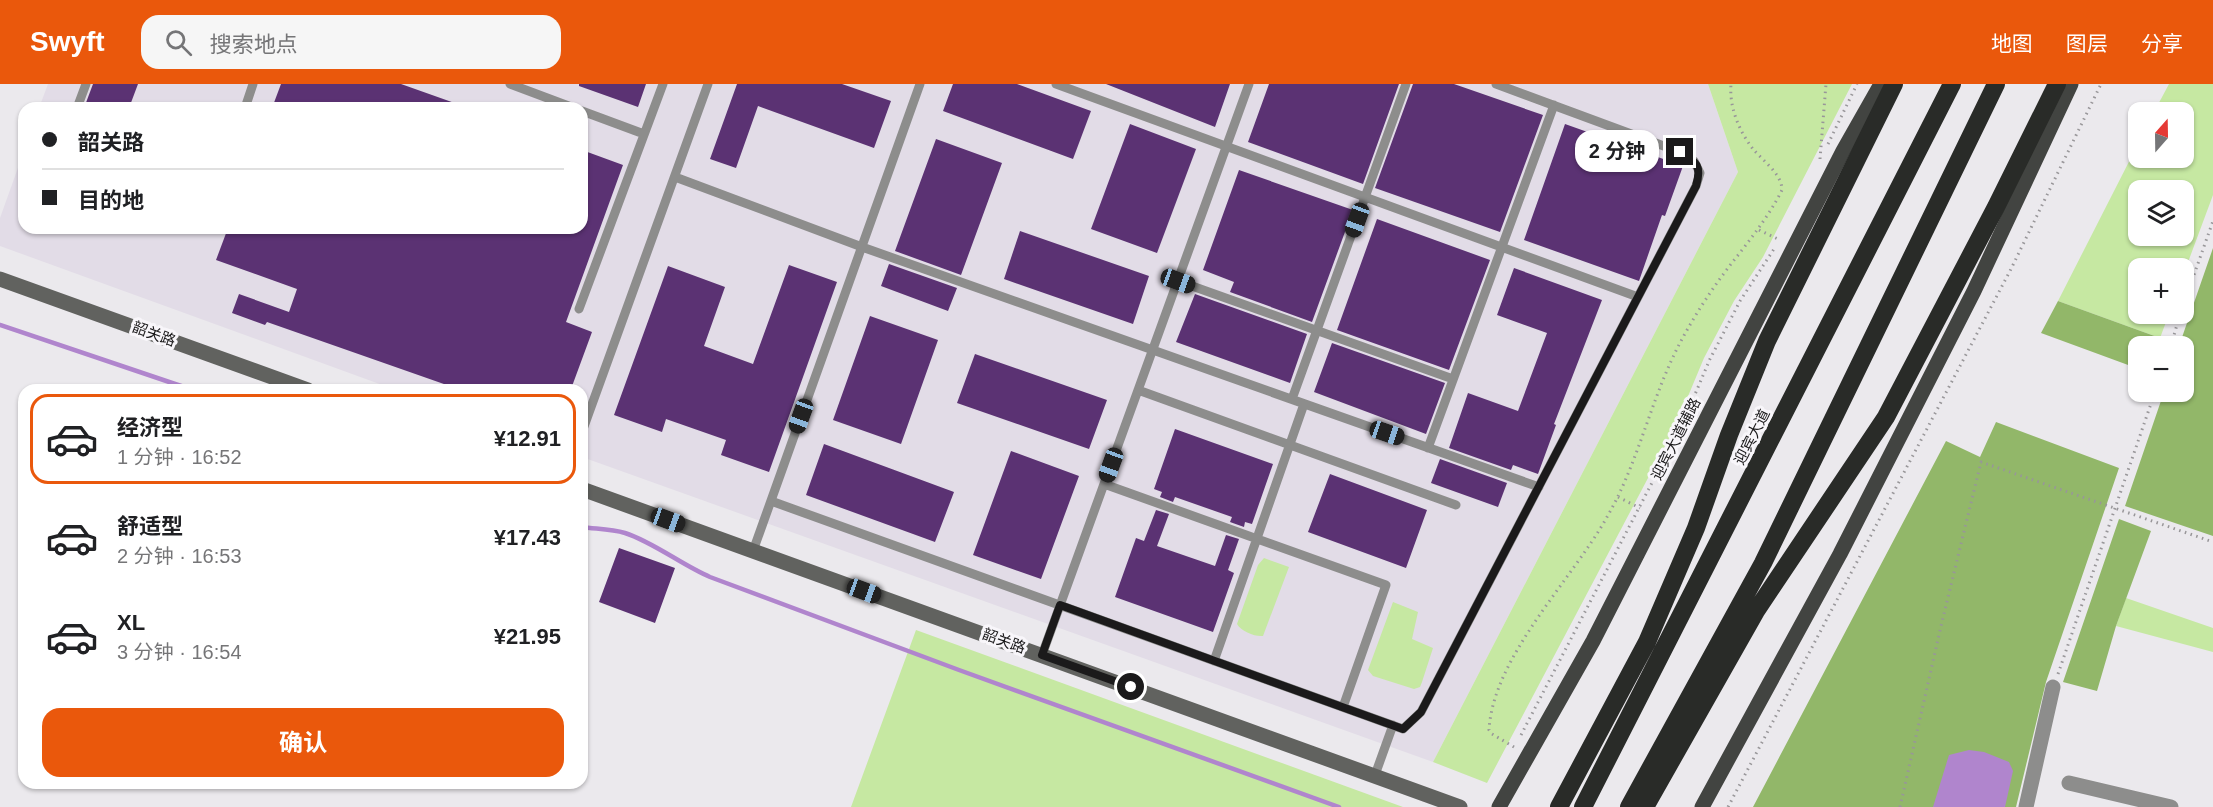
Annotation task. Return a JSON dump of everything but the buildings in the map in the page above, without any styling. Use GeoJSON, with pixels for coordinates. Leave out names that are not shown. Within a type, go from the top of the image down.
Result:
{"type":"FeatureCollection","features":[{"type":"Feature","properties":{"kind":"highway"},"geometry":{"type":"LineString","coordinates":[[1559,807],[1647,642],[1696,528],[1729,435],[1767,341],[1894,84]]}},
{"type":"Feature","properties":{"kind":"highway","name":"迎宾大道"},"geometry":{"type":"LineString","coordinates":[[1582,807],[1952,84]]}},
{"type":"Feature","properties":{"kind":"highway"},"geometry":{"type":"LineString","coordinates":[[1629,807],[1763,563],[1996,84]]}},
{"type":"Feature","properties":{"kind":"highway"},"geometry":{"type":"LineString","coordinates":[[1645,807],[1756,610],[1886,417],[1996,207],[2057,84]]}},
{"type":"Feature","properties":{"kind":"main road","name":"迎宾大道辅路"},"geometry":{"type":"LineString","coordinates":[[1499,807],[1593,641],[1843,151],[1881,84]]}},
{"type":"Feature","properties":{"kind":"main road"},"geometry":{"type":"LineString","coordinates":[[1702,807],[1862,512],[1974,291],[2071,84]]}},
{"type":"Feature","properties":{"kind":"street","name":"韶关路"},"geometry":{"type":"LineString","coordinates":[[0,279],[292,384]]}},
{"type":"Feature","properties":{"kind":"street","name":"韶关路"},"geometry":{"type":"LineString","coordinates":[[588,491],[1460,807]]}},
{"type":"Feature","properties":{"kind":"street"},"geometry":{"type":"LineString","coordinates":[[2026,807],[2053,687]]}},
{"type":"Feature","properties":{"kind":"street"},"geometry":{"type":"LineString","coordinates":[[2069,783],[2171,807]]}},
{"type":"Feature","properties":{"kind":"lane"},"geometry":{"type":"LineString","coordinates":[[80,102],[86,84]]}},
{"type":"Feature","properties":{"kind":"lane"},"geometry":{"type":"LineString","coordinates":[[246,102],[253,84]]}},
{"type":"Feature","properties":{"kind":"lane"},"geometry":{"type":"LineString","coordinates":[[510,84],[558,102]]}},
{"type":"Feature","properties":{"kind":"lane"},"geometry":{"type":"LineString","coordinates":[[579,309],[663,84]]}},
{"type":"Feature","properties":{"kind":"lane"},"geometry":{"type":"LineString","coordinates":[[588,416],[708,84]]}},
{"type":"Feature","properties":{"kind":"lane"},"geometry":{"type":"LineString","coordinates":[[753,550],[920,84]]}},
{"type":"Feature","properties":{"kind":"lane"},"geometry":{"type":"LineString","coordinates":[[1056,84],[1638,297]]}},
{"type":"Feature","properties":{"kind":"lane"},"geometry":{"type":"LineString","coordinates":[[1042,655],[1249,84]]}},
{"type":"Feature","properties":{"kind":"lane"},"geometry":{"type":"LineString","coordinates":[[1292,399],[1406,84]]}},
{"type":"Feature","properties":{"kind":"lane"},"geometry":{"type":"LineString","coordinates":[[771,501],[1403,729],[1421,712],[1696,186],[1700,173],[1694,161],[1680,152],[1496,84]]}},
{"type":"Feature","properties":{"kind":"lane"},"geometry":{"type":"LineString","coordinates":[[1428,448],[1554,105]]}},
{"type":"Feature","properties":{"kind":"lane"},"geometry":{"type":"LineString","coordinates":[[588,113],[644,134]]}},
{"type":"Feature","properties":{"kind":"lane"},"geometry":{"type":"LineString","coordinates":[[675,177],[862,247],[1539,487]]}},
{"type":"Feature","properties":{"kind":"lane"},"geometry":{"type":"LineString","coordinates":[[1178,281],[1453,379]]}},
{"type":"Feature","properties":{"kind":"lane"},"geometry":{"type":"LineString","coordinates":[[1138,390],[1456,505]]}},
{"type":"Feature","properties":{"kind":"lane"},"geometry":{"type":"LineString","coordinates":[[1214,661],[1304,404]]}},
{"type":"Feature","properties":{"kind":"lane"},"geometry":{"type":"LineString","coordinates":[[1104,484],[1386,585],[1343,707]]}},
{"type":"Feature","properties":{"kind":"lane"},"geometry":{"type":"LineString","coordinates":[[1375,775],[1393,725]]}},
{"type":"Feature","properties":{"kind":"path"},"geometry":{"type":"LineString","coordinates":[[1509,757],[1514,747],[1489,730],[1499,690],[1512,660],[1588,550],[1618,497],[1680,343],[1737,255],[1763,224],[1782,190],[1779,178],[1744,136],[1732,104],[1731,84]]}},
{"type":"Feature","properties":{"kind":"path"},"geometry":{"type":"LineString","coordinates":[[1826,84],[1820,159],[1857,84]]}},
{"type":"Feature","properties":{"kind":"path"},"geometry":{"type":"LineString","coordinates":[[1728,807],[2011,269],[2101,84]]}},
{"type":"Feature","properties":{"kind":"path"},"geometry":{"type":"LineString","coordinates":[[2194,275],[2213,221]]}},
{"type":"Feature","properties":{"kind":"path"},"geometry":{"type":"LineString","coordinates":[[1520,736],[1682,425],[1710,360],[1740,301],[1780,240],[1759,230]]}},
{"type":"Feature","properties":{"kind":"path"},"geometry":{"type":"LineString","coordinates":[[2053,687],[2151,402]]}},
{"type":"Feature","properties":{"kind":"path"},"geometry":{"type":"LineString","coordinates":[[1900,807],[1981,462],[2213,542]]}},
{"type":"Feature","properties":{"kind":"path"},"geometry":{"type":"LineString","coordinates":[[1618,497],[1640,508]]}},
{"type":"Feature","properties":{"kind":"shaded area"},"geometry":{"type":"Polygon","coordinates":[[[48,84],[1708,84],[1738,172],[1433,762],[588,459],[588,384],[380,384],[0,246],[0,218],[18,168],[18,234],[588,234],[588,102],[41,102],[48,84]]]}},
{"type":"Feature","properties":{"kind":"shaded area"},"geometry":{"type":"Polygon","coordinates":[[[1969,750],[1984,752],[2009,762],[2013,771],[2005,807],[1933,807],[1949,755],[1969,750]]]}},
{"type":"Feature","properties":{"kind":"green space"},"geometry":{"type":"Polygon","coordinates":[[[1708,84],[1852,84],[1763,257],[1734,301],[1704,358],[1676,425],[1487,783],[1433,762],[1738,172],[1708,84]]]}},
{"type":"Feature","properties":{"kind":"green space"},"geometry":{"type":"Polygon","coordinates":[[[2169,84],[2213,84],[2213,195],[2190,258],[2128,258],[2128,324],[2165,324],[2161,336],[2154,336],[2058,301],[2128,164],[2128,168],[2194,168],[2194,102],[2159,102],[2169,84]]]}},
{"type":"Feature","properties":{"kind":"green space"},"geometry":{"type":"Polygon","coordinates":[[[2213,248],[2213,536],[2125,506],[2161,402],[2194,402],[2194,336],[2182,336],[2187,324],[2194,324],[2194,303],[2213,248]]]}},
{"type":"Feature","properties":{"kind":"green space"},"geometry":{"type":"Polygon","coordinates":[[[2058,301],[2154,336],[2128,336],[2128,365],[2041,333],[2058,301]]]}},
{"type":"Feature","properties":{"kind":"green space"},"geometry":{"type":"Polygon","coordinates":[[[1996,422],[2119,468],[2046,682],[2016,807],[1753,807],[1946,441],[1980,457],[1996,422]]]}},
{"type":"Feature","properties":{"kind":"green space"},"geometry":{"type":"Polygon","coordinates":[[[2119,519],[2151,531],[2116,626],[2097,691],[2063,682],[2119,519]]]}},
{"type":"Feature","properties":{"kind":"green space"},"geometry":{"type":"Polygon","coordinates":[[[1264,558],[1289,567],[1263,636],[1260,636],[1245,631],[1237,624],[1258,565],[1264,558]]]}},
{"type":"Feature","properties":{"kind":"green space"},"geometry":{"type":"Polygon","coordinates":[[[2126,598],[2213,628],[2213,652],[2116,626],[2126,598]]]}},
{"type":"Feature","properties":{"kind":"green space"},"geometry":{"type":"Polygon","coordinates":[[[1393,602],[1418,612],[1412,639],[1433,648],[1420,687],[1414,689],[1373,676],[1368,670],[1393,602]]]}},
{"type":"Feature","properties":{"kind":"green space"},"geometry":{"type":"Polygon","coordinates":[[[916,630],[1403,807],[851,807],[916,630]]]}},
{"type":"Feature","properties":{"kind":"waterway"},"geometry":{"type":"LineString","coordinates":[[0,325],[175,384]]}},
{"type":"Feature","properties":{"kind":"waterway"},"geometry":{"type":"LineString","coordinates":[[588,528],[625,533],[636,537],[710,577],[959,670],[1339,807]]}},
{"type":"Feature","properties":{"kind":"route"},"geometry":{"type":"LineString","coordinates":[[1131,687],[1042,655],[1060,605],[1403,729],[1421,712],[1696,186],[1700,173],[1694,161],[1680,152]]}}]}
